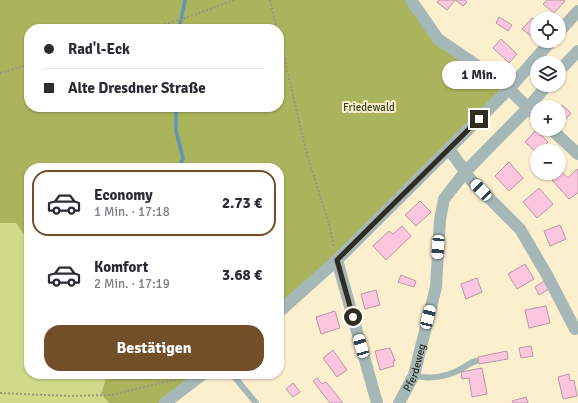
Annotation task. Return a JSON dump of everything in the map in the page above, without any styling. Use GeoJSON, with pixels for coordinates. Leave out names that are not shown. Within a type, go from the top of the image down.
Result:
{"type":"FeatureCollection","features":[{"type":"Feature","properties":{"kind":"street"},"geometry":{"type":"LineString","coordinates":[[411,0],[438,39],[504,84],[528,108]]}},
{"type":"Feature","properties":{"kind":"street"},"geometry":{"type":"LineString","coordinates":[[566,24],[578,11]]}},
{"type":"Feature","properties":{"kind":"street"},"geometry":{"type":"LineString","coordinates":[[284,308],[337,260],[449,149],[509,89],[545,48]]}},
{"type":"Feature","properties":{"kind":"street"},"geometry":{"type":"LineString","coordinates":[[566,64],[578,51]]}},
{"type":"Feature","properties":{"kind":"street","name":"Pferdeweg"},"geometry":{"type":"LineString","coordinates":[[399,403],[414,375],[436,287],[440,220],[444,199],[466,171],[528,108],[541,92]]}},
{"type":"Feature","properties":{"kind":"street"},"geometry":{"type":"LineString","coordinates":[[559,136],[578,154]]}},
{"type":"Feature","properties":{"kind":"street"},"geometry":{"type":"LineString","coordinates":[[449,149],[472,180],[520,229],[547,275],[575,329]]}},
{"type":"Feature","properties":{"kind":"street"},"geometry":{"type":"LineString","coordinates":[[337,260],[377,403]]}},
{"type":"Feature","properties":{"kind":"street"},"geometry":{"type":"LineString","coordinates":[[165,403],[197,379]]}},
{"type":"Feature","properties":{"kind":"lane"},"geometry":{"type":"LineString","coordinates":[[414,375],[425,377],[446,375],[476,361]]}},
{"type":"Feature","properties":{"kind":"lane"},"geometry":{"type":"LineString","coordinates":[[236,379],[256,403]]}},
{"type":"Feature","properties":{"kind":"path"},"geometry":{"type":"LineString","coordinates":[[166,24],[234,0]]}},
{"type":"Feature","properties":{"kind":"path"},"geometry":{"type":"LineString","coordinates":[[270,0],[276,24]]}},
{"type":"Feature","properties":{"kind":"path"},"geometry":{"type":"LineString","coordinates":[[284,57],[305,147],[330,228],[337,260]]}},
{"type":"Feature","properties":{"kind":"path"},"geometry":{"type":"LineString","coordinates":[[0,74],[24,67]]}},
{"type":"Feature","properties":{"kind":"path"},"geometry":{"type":"LineString","coordinates":[[0,393],[62,396],[112,395],[173,379]]}},
{"type":"Feature","properties":{"kind":"green space","name":"Friedewald"},"geometry":{"type":"Polygon","coordinates":[[[0,0],[408,0],[435,43],[508,95],[284,311],[284,163],[24,163],[24,235],[16,223],[0,223],[0,0]]]}},
{"type":"Feature","properties":{"kind":"green space"},"geometry":{"type":"Polygon","coordinates":[[[0,223],[16,223],[24,235],[24,379],[106,379],[101,394],[109,403],[0,403],[0,223]]]}},
{"type":"Feature","properties":{"kind":"green space"},"geometry":{"type":"Polygon","coordinates":[[[106,379],[204,379],[174,403],[109,403],[101,394],[106,379]]]}},
{"type":"Feature","properties":{"kind":"building"},"geometry":{"type":"Polygon","coordinates":[[[439,0],[455,0],[447,10],[437,2],[439,0]]]}},
{"type":"Feature","properties":{"kind":"building"},"geometry":{"type":"Polygon","coordinates":[[[455,0],[465,0],[467,2],[463,6],[455,0]]]}},
{"type":"Feature","properties":{"kind":"building"},"geometry":{"type":"Polygon","coordinates":[[[547,0],[565,1],[555,12],[543,4],[547,0]]]}},
{"type":"Feature","properties":{"kind":"building"},"geometry":{"type":"Polygon","coordinates":[[[499,17],[512,25],[508,31],[496,23],[499,17]]]}},
{"type":"Feature","properties":{"kind":"building"},"geometry":{"type":"Polygon","coordinates":[[[530,20],[530,35],[522,29],[530,20]]]}},
{"type":"Feature","properties":{"kind":"building"},"geometry":{"type":"Polygon","coordinates":[[[501,39],[517,54],[509,63],[493,48],[501,39]]]}},
{"type":"Feature","properties":{"kind":"building"},"geometry":{"type":"Polygon","coordinates":[[[566,109],[571,113],[566,119],[566,109]]]}},
{"type":"Feature","properties":{"kind":"building"},"geometry":{"type":"Polygon","coordinates":[[[530,136],[542,136],[548,142],[546,144],[530,144],[530,147],[525,142],[530,136]]]}},
{"type":"Feature","properties":{"kind":"building"},"geometry":{"type":"Polygon","coordinates":[[[509,162],[523,178],[509,191],[495,176],[509,162]]]}},
{"type":"Feature","properties":{"kind":"building"},"geometry":{"type":"Polygon","coordinates":[[[577,169],[578,193],[569,199],[552,180],[566,180],[566,176],[568,178],[577,169]]]}},
{"type":"Feature","properties":{"kind":"building"},"geometry":{"type":"Polygon","coordinates":[[[539,188],[553,204],[537,218],[523,202],[539,188]]]}},
{"type":"Feature","properties":{"kind":"building"},"geometry":{"type":"Polygon","coordinates":[[[420,201],[431,212],[416,226],[405,215],[420,201]]]}},
{"type":"Feature","properties":{"kind":"building"},"geometry":{"type":"Polygon","coordinates":[[[560,225],[566,239],[550,246],[544,231],[560,225]]]}},
{"type":"Feature","properties":{"kind":"building"},"geometry":{"type":"Polygon","coordinates":[[[402,226],[411,236],[386,260],[373,246],[389,231],[393,234],[402,226]]]}},
{"type":"Feature","properties":{"kind":"building"},"geometry":{"type":"Polygon","coordinates":[[[525,264],[534,279],[517,289],[508,274],[525,264]]]}},
{"type":"Feature","properties":{"kind":"building"},"geometry":{"type":"Polygon","coordinates":[[[401,275],[416,281],[414,287],[398,282],[401,275]]]}},
{"type":"Feature","properties":{"kind":"building"},"geometry":{"type":"Polygon","coordinates":[[[477,278],[482,292],[466,299],[461,284],[477,278]]]}},
{"type":"Feature","properties":{"kind":"building"},"geometry":{"type":"Polygon","coordinates":[[[544,281],[549,289],[539,295],[535,287],[544,281]]]}},
{"type":"Feature","properties":{"kind":"building"},"geometry":{"type":"Polygon","coordinates":[[[376,290],[380,305],[365,309],[361,294],[376,290]]]}},
{"type":"Feature","properties":{"kind":"building"},"geometry":{"type":"Polygon","coordinates":[[[546,306],[550,323],[529,328],[525,310],[546,306]]]}},
{"type":"Feature","properties":{"kind":"building"},"geometry":{"type":"Polygon","coordinates":[[[335,311],[340,328],[321,334],[316,317],[335,311]]]}},
{"type":"Feature","properties":{"kind":"building"},"geometry":{"type":"Polygon","coordinates":[[[531,346],[533,356],[521,358],[519,348],[531,346]]]}},
{"type":"Feature","properties":{"kind":"building"},"geometry":{"type":"Polygon","coordinates":[[[390,348],[395,361],[393,361],[394,366],[380,370],[375,351],[390,348]]]}},
{"type":"Feature","properties":{"kind":"building"},"geometry":{"type":"Polygon","coordinates":[[[333,350],[347,370],[337,377],[323,358],[333,350]]]}},
{"type":"Feature","properties":{"kind":"building"},"geometry":{"type":"Polygon","coordinates":[[[507,351],[508,359],[479,364],[478,357],[507,351]]]}},
{"type":"Feature","properties":{"kind":"building"},"geometry":{"type":"Polygon","coordinates":[[[482,368],[487,394],[472,397],[469,378],[462,379],[461,372],[482,368]]]}},
{"type":"Feature","properties":{"kind":"building"},"geometry":{"type":"Polygon","coordinates":[[[569,374],[570,381],[574,380],[577,396],[563,399],[558,377],[569,374]]]}},
{"type":"Feature","properties":{"kind":"building"},"geometry":{"type":"Polygon","coordinates":[[[317,378],[322,384],[326,382],[343,403],[330,403],[313,381],[317,378]]]}},
{"type":"Feature","properties":{"kind":"building"},"geometry":{"type":"Polygon","coordinates":[[[293,383],[300,392],[293,397],[286,389],[293,383]]]}},
{"type":"Feature","properties":{"kind":"building"},"geometry":{"type":"Polygon","coordinates":[[[526,397],[528,403],[513,403],[512,401],[526,397]]]}},
{"type":"Feature","properties":{"kind":"waterway"},"geometry":{"type":"LineString","coordinates":[[180,24],[185,0]]}},
{"type":"Feature","properties":{"kind":"waterway"},"geometry":{"type":"LineString","coordinates":[[176,112],[176,131],[183,158],[181,163]]}},
{"type":"Feature","properties":{"kind":"route"},"geometry":{"type":"LineString","coordinates":[[353,317],[337,260],[479,119]]}}]}
